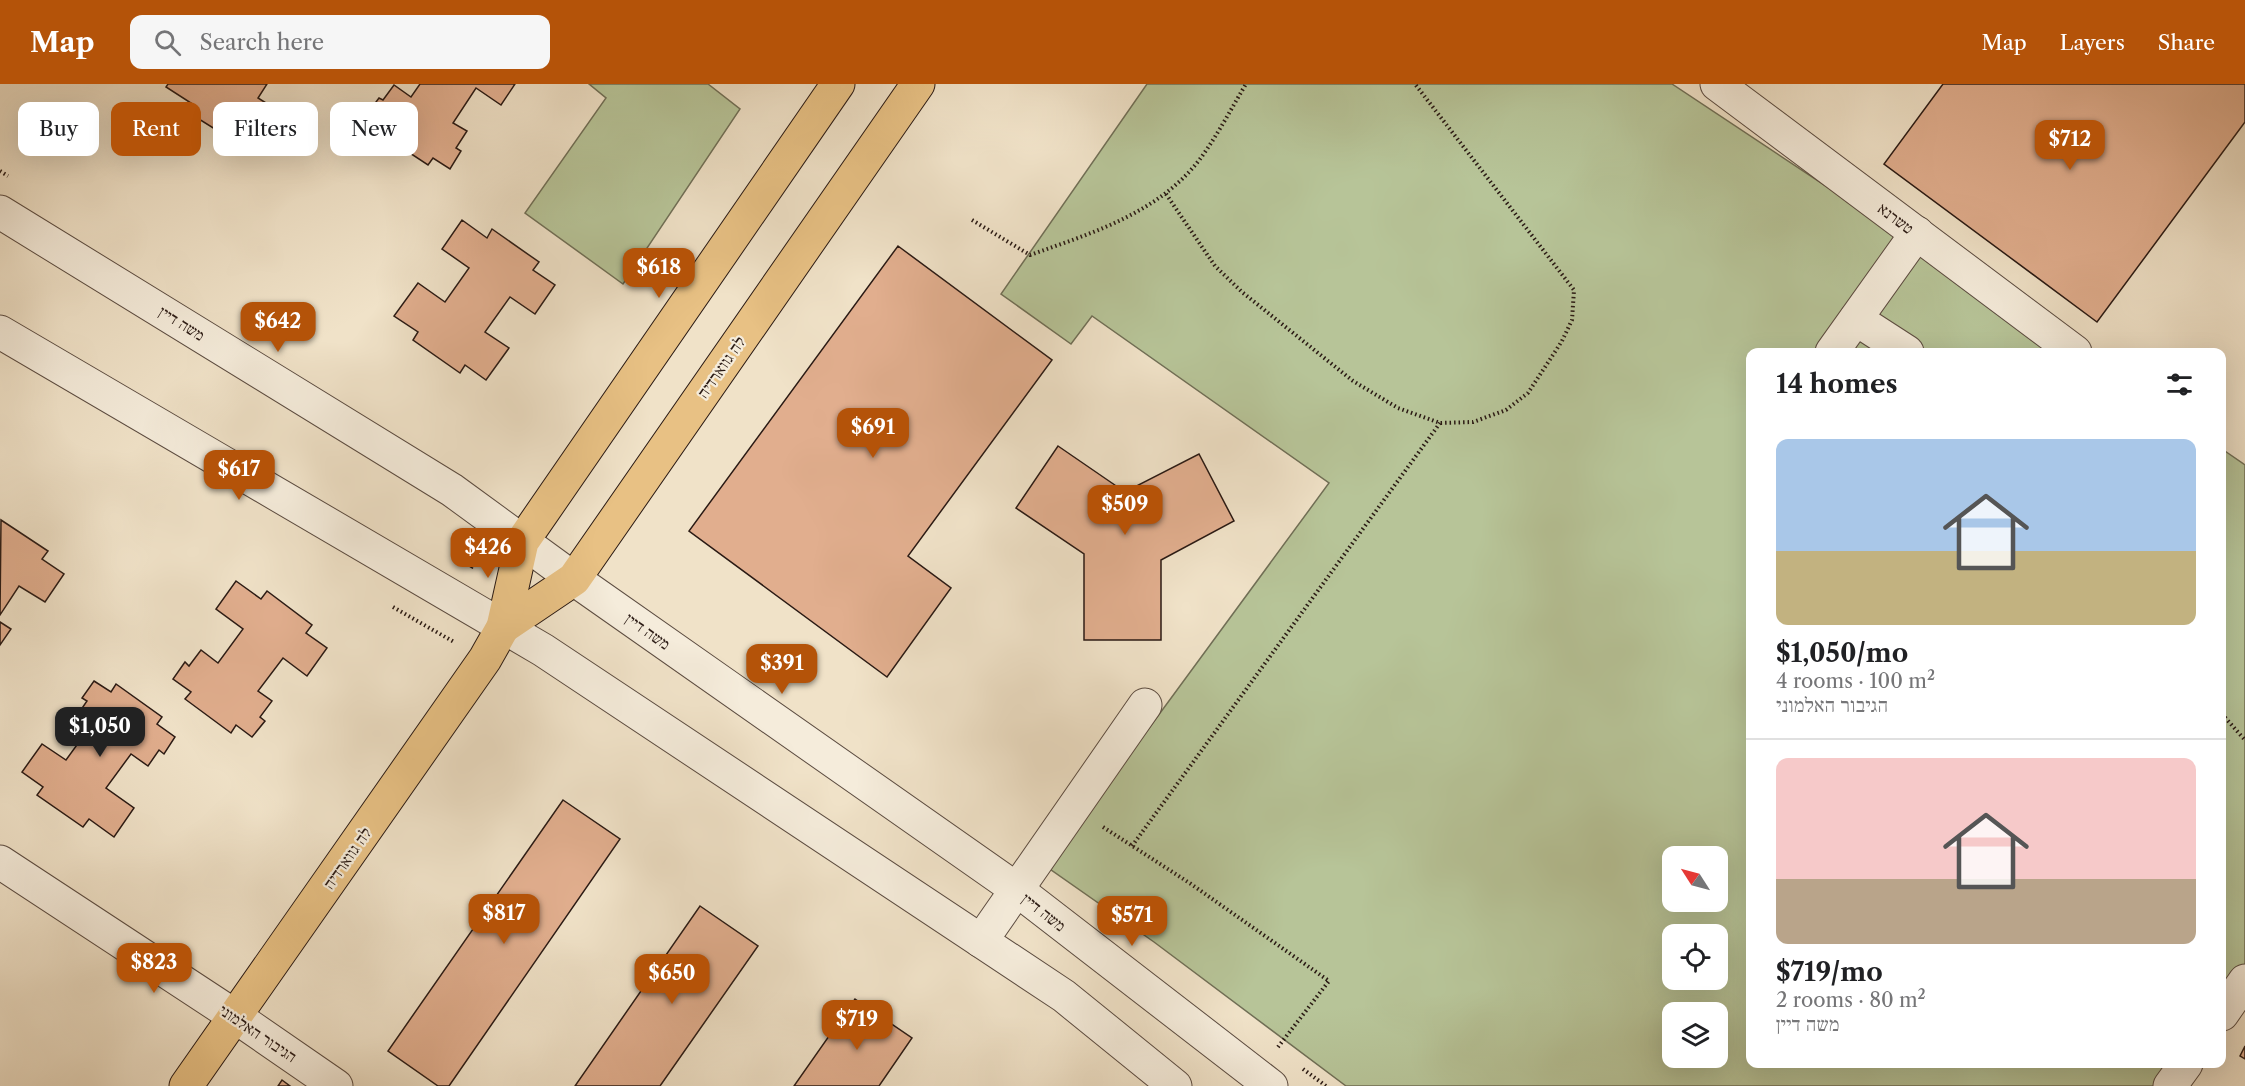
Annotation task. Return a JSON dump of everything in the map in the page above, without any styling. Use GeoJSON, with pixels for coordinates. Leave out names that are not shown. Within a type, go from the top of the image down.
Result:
{"type":"FeatureCollection","features":[{"type":"Feature","properties":{"kind":"main road","name":"לה גווארדיה"},"geometry":{"type":"LineString","coordinates":[[186,1086],[485,659],[503,627],[511,533],[838,84]]}},
{"type":"Feature","properties":{"kind":"main road","name":"לה גווארדיה"},"geometry":{"type":"LineString","coordinates":[[503,627],[574,579],[918,84]]}},
{"type":"Feature","properties":{"kind":"street","name":"טשרנא"},"geometry":{"type":"LineString","coordinates":[[1717,84],[2070,348]]}},
{"type":"Feature","properties":{"kind":"street","name":"משה דיין"},"geometry":{"type":"LineString","coordinates":[[0,212],[423,473],[511,533],[1016,889],[1271,1086]]}},
{"type":"Feature","properties":{"kind":"street"},"geometry":{"type":"LineString","coordinates":[[1835,348],[1917,234]]}},
{"type":"Feature","properties":{"kind":"street"},"geometry":{"type":"LineString","coordinates":[[1856,319],[1901,348]]}},
{"type":"Feature","properties":{"kind":"street"},"geometry":{"type":"LineString","coordinates":[[0,332],[543,650],[1064,996],[1175,1086]]}},
{"type":"Feature","properties":{"kind":"street"},"geometry":{"type":"LineString","coordinates":[[981,941],[1145,705]]}},
{"type":"Feature","properties":{"kind":"street","name":"הגיבור האלמוני"},"geometry":{"type":"LineString","coordinates":[[0,862],[236,1017],[336,1086]]}},
{"type":"Feature","properties":{"kind":"street"},"geometry":{"type":"LineString","coordinates":[[2226,1008],[2245,981]]}},
{"type":"Feature","properties":{"kind":"street"},"geometry":{"type":"LineString","coordinates":[[2170,1086],[2183,1068]]}},
{"type":"Feature","properties":{"kind":"path"},"geometry":{"type":"LineString","coordinates":[[972,220],[1030,255],[1127,218],[1166,194],[1200,159],[1246,84]]}},
{"type":"Feature","properties":{"kind":"path"},"geometry":{"type":"LineString","coordinates":[[1166,194],[1215,266],[1242,292],[1353,381],[1398,408],[1440,423],[1473,422],[1506,410],[1528,393],[1562,341],[1572,320],[1574,290],[1415,84]]}},
{"type":"Feature","properties":{"kind":"path"},"geometry":{"type":"LineString","coordinates":[[1132,846],[1440,423]]}},
{"type":"Feature","properties":{"kind":"path"},"geometry":{"type":"LineString","coordinates":[[432,630],[453,597],[511,533]]}},
{"type":"Feature","properties":{"kind":"path"},"geometry":{"type":"LineString","coordinates":[[2226,719],[2245,740]]}},
{"type":"Feature","properties":{"kind":"path"},"geometry":{"type":"LineString","coordinates":[[1072,808],[1191,884],[1329,981],[1276,1050]]}},
{"type":"Feature","properties":{"kind":"green space"},"geometry":{"type":"Polygon","coordinates":[[[589,84],[708,84],[740,109],[623,284],[525,213],[606,98],[589,84]]]}},
{"type":"Feature","properties":{"kind":"green space"},"geometry":{"type":"Polygon","coordinates":[[[1147,84],[1672,84],[2070,348],[1746,348],[1746,1068],[2183,1068],[2170,1086],[1346,1086],[1154,942],[1047,867],[1329,483],[1092,316],[1071,344],[1001,294],[1147,84]]]}},
{"type":"Feature","properties":{"kind":"green space"},"geometry":{"type":"Polygon","coordinates":[[[2226,452],[2245,465],[2245,981],[2226,1008],[2226,452]]]}},
{"type":"Feature","properties":{"kind":"building"},"geometry":{"type":"Polygon","coordinates":[[[168,84],[267,84],[258,98],[264,102],[213,102],[213,128],[201,120],[201,102],[189,102],[166,87],[168,84]]]}},
{"type":"Feature","properties":{"kind":"building"},"geometry":{"type":"Polygon","coordinates":[[[420,84],[515,84],[501,105],[476,88],[453,123],[467,131],[456,148],[461,151],[450,169],[433,158],[428,165],[414,156],[418,156],[418,102],[376,102],[379,98],[383,100],[394,85],[411,97],[420,84]]]}},
{"type":"Feature","properties":{"kind":"building"},"geometry":{"type":"Polygon","coordinates":[[[1943,84],[2245,84],[2245,122],[2097,322],[1884,164],[1943,84]]]}},
{"type":"Feature","properties":{"kind":"building"},"geometry":{"type":"Polygon","coordinates":[[[462,220],[487,238],[492,229],[539,262],[533,270],[555,285],[535,314],[510,297],[485,332],[509,348],[486,380],[465,365],[460,373],[413,340],[418,332],[394,316],[418,283],[445,302],[469,268],[442,249],[462,220]]]}},
{"type":"Feature","properties":{"kind":"building"},"geometry":{"type":"Polygon","coordinates":[[[898,246],[1052,360],[908,556],[951,588],[887,677],[689,531],[898,246]]]}},
{"type":"Feature","properties":{"kind":"building"},"geometry":{"type":"Polygon","coordinates":[[[1058,446],[1125,492],[1199,454],[1234,521],[1161,560],[1161,640],[1084,640],[1084,554],[1016,508],[1058,446]]]}},
{"type":"Feature","properties":{"kind":"building"},"geometry":{"type":"Polygon","coordinates":[[[1,520],[48,551],[42,559],[64,574],[45,602],[19,586],[0,615],[1,520]]]}},
{"type":"Feature","properties":{"kind":"building"},"geometry":{"type":"Polygon","coordinates":[[[236,581],[261,599],[267,591],[312,625],[306,633],[327,648],[307,676],[283,658],[258,691],[272,701],[260,717],[265,721],[252,737],[236,725],[231,733],[185,699],[191,692],[173,679],[185,662],[189,666],[201,650],[218,663],[243,629],[216,609],[236,581]]]}},
{"type":"Feature","properties":{"kind":"building"},"geometry":{"type":"Polygon","coordinates":[[[0,622],[11,629],[0,645],[0,622]]]}},
{"type":"Feature","properties":{"kind":"building"},"geometry":{"type":"Polygon","coordinates":[[[94,681],[111,692],[116,684],[162,717],[157,724],[175,737],[164,754],[159,750],[148,766],[131,754],[106,788],[134,808],[114,837],[89,819],[83,827],[37,795],[43,787],[22,772],[42,744],[66,760],[90,727],[76,717],[87,701],[82,698],[94,681]]]}},
{"type":"Feature","properties":{"kind":"building"},"geometry":{"type":"Polygon","coordinates":[[[563,800],[620,839],[449,1086],[438,1086],[388,1051],[563,800]]]}},
{"type":"Feature","properties":{"kind":"building"},"geometry":{"type":"Polygon","coordinates":[[[700,906],[758,946],[660,1086],[575,1086],[700,906]]]}},
{"type":"Feature","properties":{"kind":"building"},"geometry":{"type":"Polygon","coordinates":[[[855,999],[912,1038],[879,1086],[794,1086],[855,999]]]}},
{"type":"Feature","properties":{"kind":"building"},"geometry":{"type":"Polygon","coordinates":[[[2245,1046],[2245,1059],[2240,1056],[2245,1046]]]}},
{"type":"Feature","properties":{"kind":"building"},"geometry":{"type":"Polygon","coordinates":[[[282,1080],[290,1086],[278,1086],[282,1080]]]}}]}
